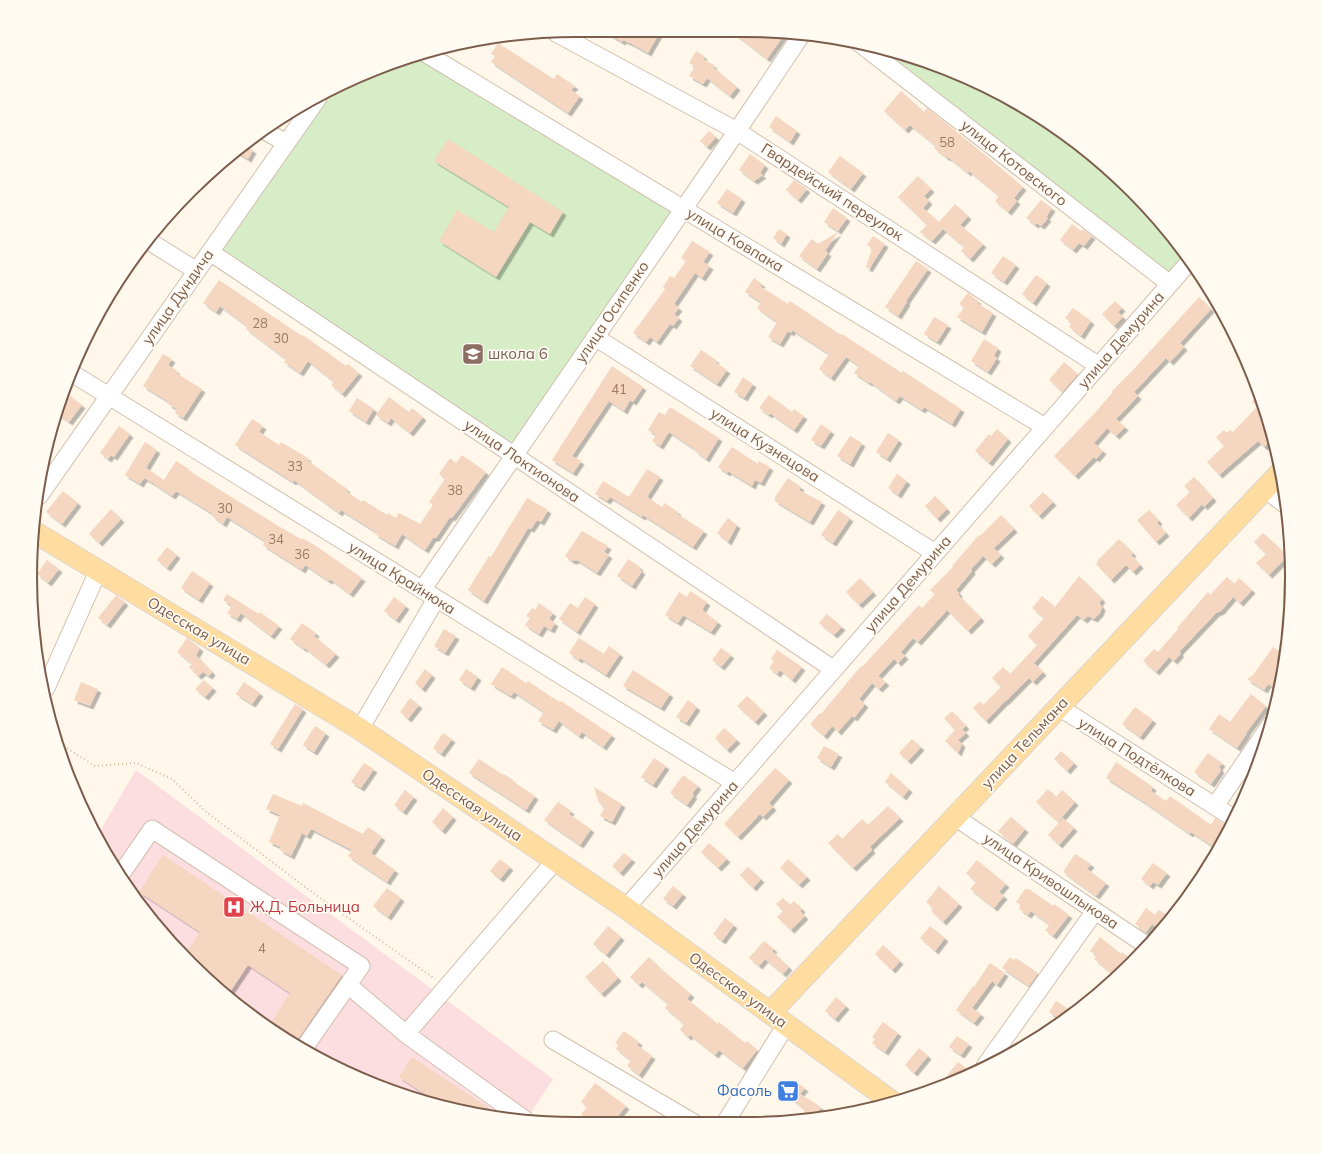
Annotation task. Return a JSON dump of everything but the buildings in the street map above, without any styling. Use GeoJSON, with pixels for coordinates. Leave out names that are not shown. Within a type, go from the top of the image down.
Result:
{"type":"FeatureCollection","features":[{"type":"Feature","properties":{"kind":"main road","name":"улица Тельмана"},"geometry":{"type":"LineString","coordinates":[[770,1013],[1276,477]]}},
{"type":"Feature","properties":{"kind":"main road","name":"Одесская улица"},"geometry":{"type":"LineString","coordinates":[[39,535],[99,569],[360,729],[626,908],[887,1098]]}},
{"type":"Feature","properties":{"kind":"street","name":"Гвардейский переулок"},"geometry":{"type":"LineString","coordinates":[[564,37],[737,131],[1099,366]]}},
{"type":"Feature","properties":{"kind":"street","name":"улица Осипенко"},"geometry":{"type":"LineString","coordinates":[[360,729],[429,595],[514,456],[798,40]]}},
{"type":"Feature","properties":{"kind":"street","name":"улица Котовского"},"geometry":{"type":"LineString","coordinates":[[870,52],[1170,284]]}},
{"type":"Feature","properties":{"kind":"street","name":"улица Ковпака"},"geometry":{"type":"LineString","coordinates":[[431,57],[1045,427]]}},
{"type":"Feature","properties":{"kind":"street","name":"улица Дундича"},"geometry":{"type":"LineString","coordinates":[[45,488],[312,106]]}},
{"type":"Feature","properties":{"kind":"street"},"geometry":{"type":"LineString","coordinates":[[269,133],[286,143]]}},
{"type":"Feature","properties":{"kind":"street"},"geometry":{"type":"LineString","coordinates":[[153,244],[197,271]]}},
{"type":"Feature","properties":{"kind":"street","name":"улица Локтионова"},"geometry":{"type":"LineString","coordinates":[[210,252],[833,670]]}},
{"type":"Feature","properties":{"kind":"street","name":"улица Демурина"},"geometry":{"type":"LineString","coordinates":[[626,908],[1186,266]]}},
{"type":"Feature","properties":{"kind":"street","name":"улица Кузнецова"},"geometry":{"type":"LineString","coordinates":[[595,337],[935,553]]}},
{"type":"Feature","properties":{"kind":"street","name":"улица Крайнюка"},"geometry":{"type":"LineString","coordinates":[[76,376],[735,783]]}},
{"type":"Feature","properties":{"kind":"street"},"geometry":{"type":"LineString","coordinates":[[1265,488],[1279,499]]}},
{"type":"Feature","properties":{"kind":"street"},"geometry":{"type":"LineString","coordinates":[[48,684],[99,569]]}},
{"type":"Feature","properties":{"kind":"street","name":"улица Подтёлкова"},"geometry":{"type":"LineString","coordinates":[[1059,707],[1229,815]]}},
{"type":"Feature","properties":{"kind":"street"},"geometry":{"type":"LineString","coordinates":[[1215,806],[1259,741]]}},
{"type":"Feature","properties":{"kind":"street","name":"улица Кривошлыкова"},"geometry":{"type":"LineString","coordinates":[[955,817],[1142,942]]}},
{"type":"Feature","properties":{"kind":"street"},"geometry":{"type":"LineString","coordinates":[[124,871],[152,829],[362,966],[306,1045]]}},
{"type":"Feature","properties":{"kind":"street"},"geometry":{"type":"LineString","coordinates":[[406,1034],[555,861]]}},
{"type":"Feature","properties":{"kind":"street"},"geometry":{"type":"LineString","coordinates":[[991,1057],[1095,911]]}},
{"type":"Feature","properties":{"kind":"street"},"geometry":{"type":"LineString","coordinates":[[348,985],[406,1034],[503,1111]]}},
{"type":"Feature","properties":{"kind":"street"},"geometry":{"type":"LineString","coordinates":[[729,1117],[786,1025]]}},
{"type":"Feature","properties":{"kind":"street"},"geometry":{"type":"LineString","coordinates":[[553,1040],[684,1117]]}},
{"type":"Feature","properties":{"kind":"path"},"geometry":{"type":"LineString","coordinates":[[65,747],[95,766],[136,763],[172,779],[205,811],[443,991]]}},
{"type":"Feature","properties":{"kind":"shaded area","name":"Ж.Д. Больница"},"geometry":{"type":"Polygon","coordinates":[[[136,770],[553,1079],[530,1115],[507,1112],[472,1107],[437,1099],[403,1088],[370,1076],[307,1045],[248,1005],[195,959],[149,906],[128,877],[100,830],[136,770]]]}},
{"type":"Feature","properties":{"kind":"green space"},"geometry":{"type":"Polygon","coordinates":[[[870,52],[885,55],[952,78],[984,93],[1015,109],[1074,149],[1127,195],[1151,221],[1186,266],[1170,284],[870,52]]]}},
{"type":"Feature","properties":{"kind":"green space","name":"школа 6"},"geometry":{"type":"Polygon","coordinates":[[[431,57],[683,209],[514,456],[210,252],[312,106],[370,78],[431,57]]]}},
{"type":"Feature","properties":{"kind":"place","name":"школа 6"},"geometry":{"type":"Point","coordinates":[473,354]}},
{"type":"Feature","properties":{"kind":"place","name":"Ж.Д. Больница"},"geometry":{"type":"Point","coordinates":[234,907]}},
{"type":"Feature","properties":{"kind":"place","name":"Фасоль"},"geometry":{"type":"Point","coordinates":[788,1091]}}]}
